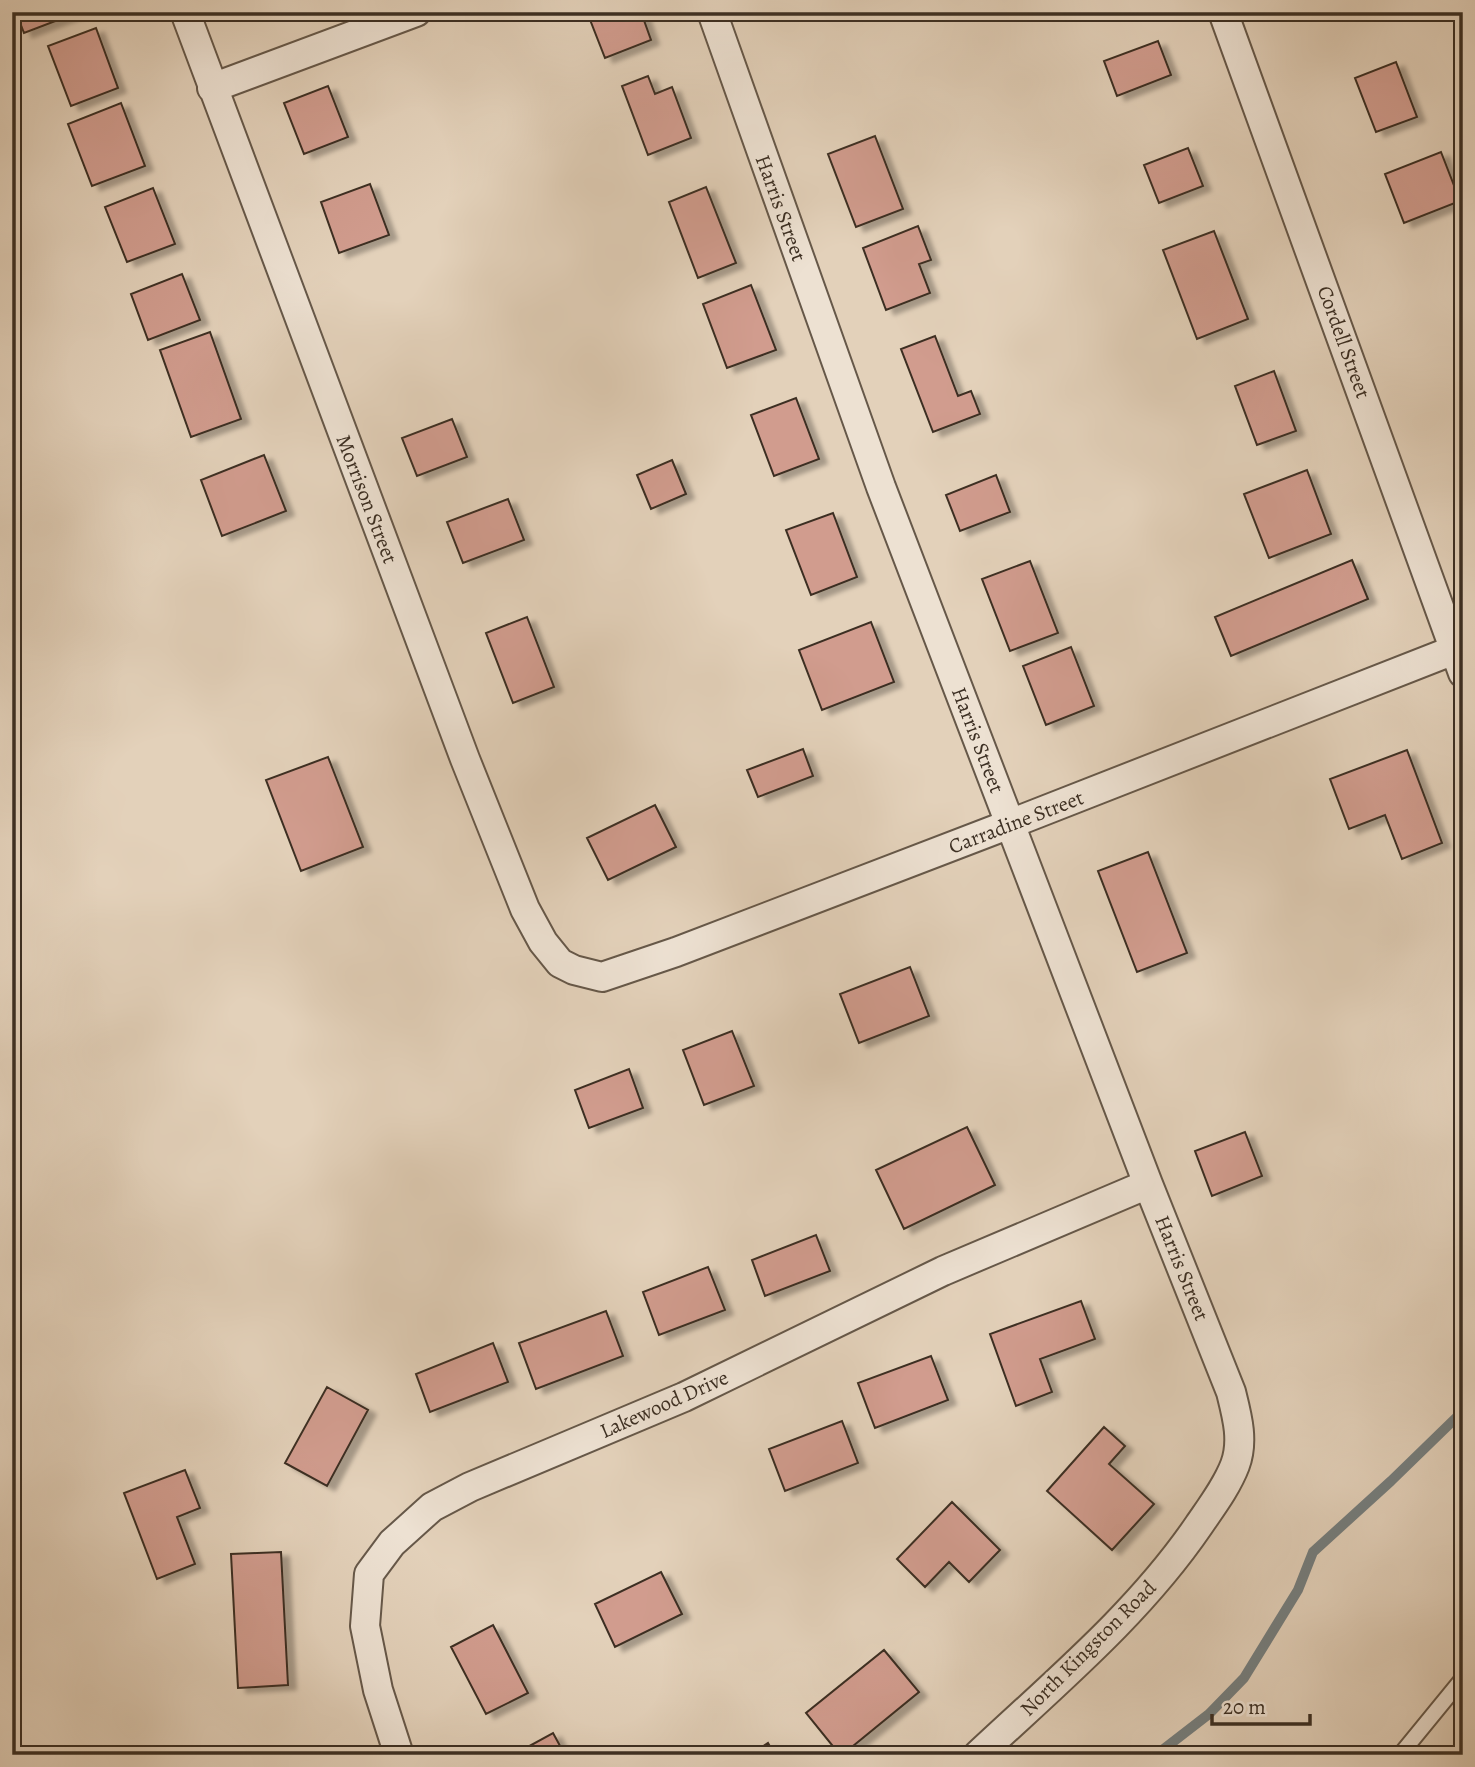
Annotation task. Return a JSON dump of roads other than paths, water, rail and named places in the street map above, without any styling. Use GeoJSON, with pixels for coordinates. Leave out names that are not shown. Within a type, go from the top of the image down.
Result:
{"type":"FeatureCollection","features":[{"type":"Feature","properties":{"kind":"street","name":"Morrison Street"},"geometry":{"type":"LineString","coordinates":[[185,12],[460,746],[525,909],[543,942],[560,963],[574,970]]}},
{"type":"Feature","properties":{"kind":"street"},"geometry":{"type":"LineString","coordinates":[[212,88],[416,12]]}},
{"type":"Feature","properties":{"kind":"street","name":"Harris Street"},"geometry":{"type":"LineString","coordinates":[[712,12],[881,487],[1148,1184],[1231,1392],[1238,1418],[1240,1443],[1236,1465]]}},
{"type":"Feature","properties":{"kind":"street","name":"Cordell Street"},"geometry":{"type":"LineString","coordinates":[[1223,12],[1458,662]]}},
{"type":"Feature","properties":{"kind":"street","name":"Carradine Street"},"geometry":{"type":"LineString","coordinates":[[574,970],[602,977],[676,952],[1010,824],[1458,662]]}},
{"type":"Feature","properties":{"kind":"street","name":"Lakewood Drive"},"geometry":{"type":"LineString","coordinates":[[399,1755],[378,1690],[365,1626],[369,1574],[392,1543],[432,1507],[470,1487],[684,1397],[943,1271],[1148,1184]]}},
{"type":"Feature","properties":{"kind":"street","name":"North Kingston Road"},"geometry":{"type":"LineString","coordinates":[[978,1755],[1103,1639],[1132,1608],[1185,1545],[1236,1465]]}},
{"type":"Feature","properties":{"kind":"lane"},"geometry":{"type":"LineString","coordinates":[[1400,1755],[1463,1678]]}},
{"type":"Feature","properties":{"kind":"waterway"},"geometry":{"type":"LineString","coordinates":[[1156,1755],[1209,1714],[1244,1678],[1298,1590],[1313,1552],[1463,1411]]}}]}
